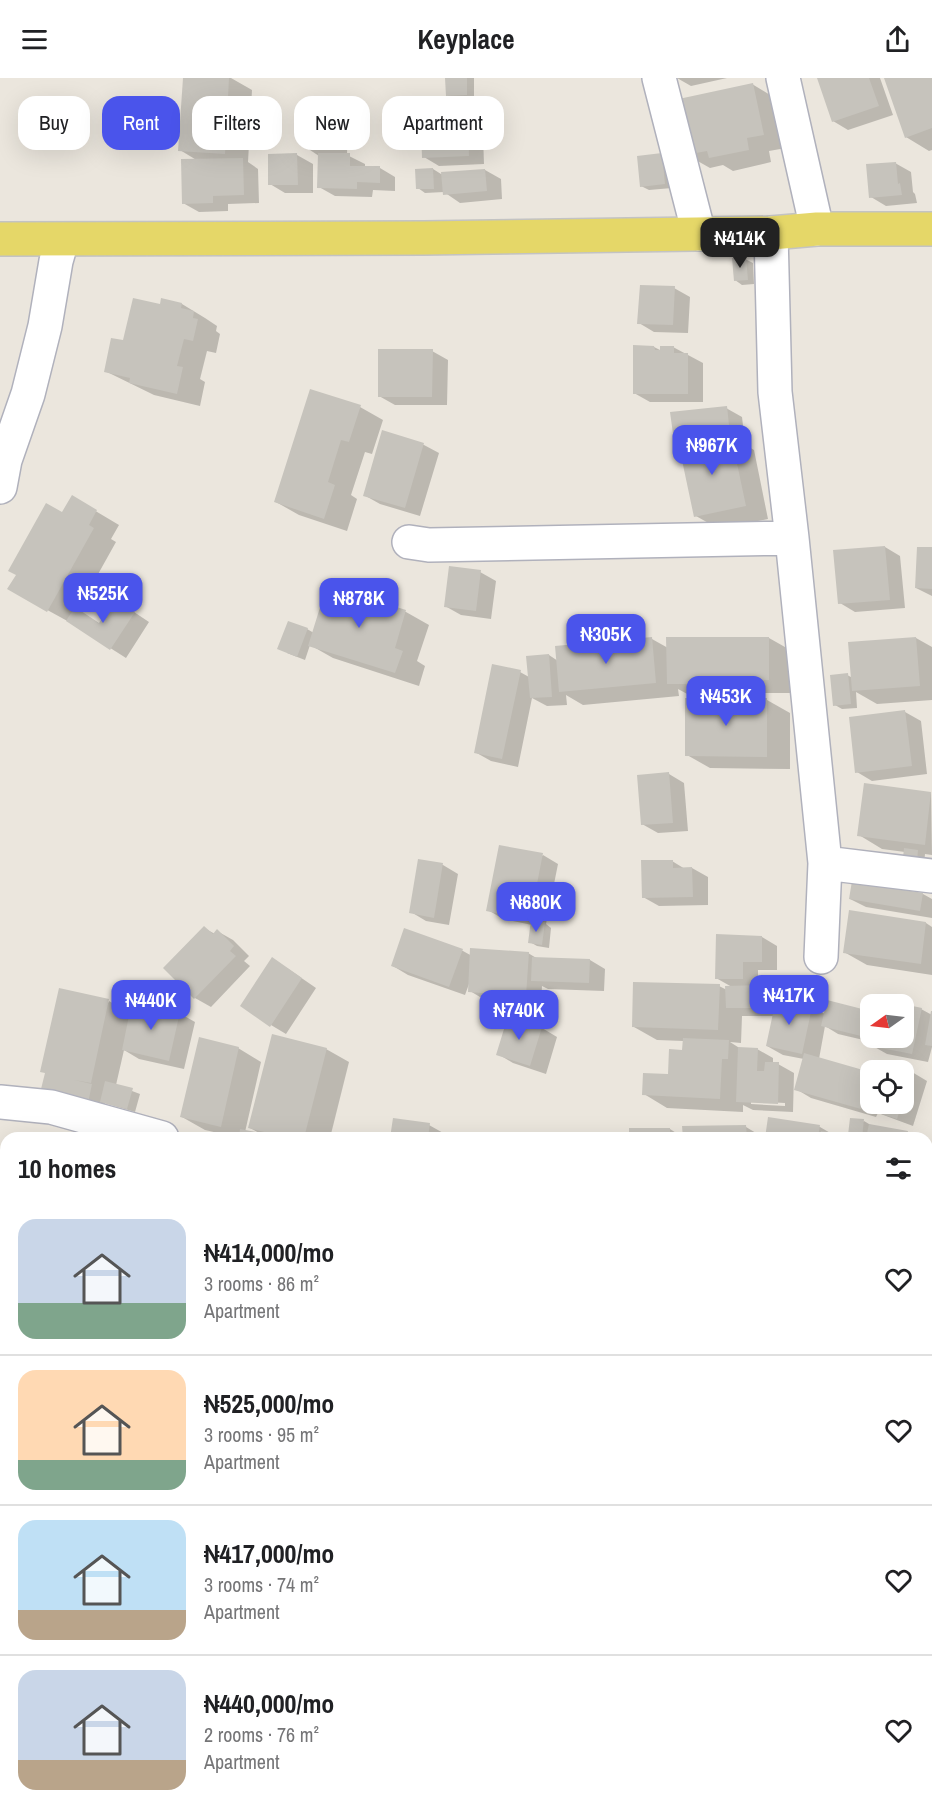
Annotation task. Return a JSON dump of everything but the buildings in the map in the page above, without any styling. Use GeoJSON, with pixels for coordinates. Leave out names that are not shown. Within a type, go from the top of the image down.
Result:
{"type":"FeatureCollection","features":[{"type":"Feature","properties":{"kind":"main road"},"geometry":{"type":"LineString","coordinates":[[0,239],[699,234],[771,233],[817,229],[932,229]]}},
{"type":"Feature","properties":{"kind":"street"},"geometry":{"type":"LineString","coordinates":[[659,78],[699,234]]}},
{"type":"Feature","properties":{"kind":"street"},"geometry":{"type":"LineString","coordinates":[[783,78],[817,229]]}},
{"type":"Feature","properties":{"kind":"street"},"geometry":{"type":"LineString","coordinates":[[771,233],[775,392],[825,863],[821,957]]}},
{"type":"Feature","properties":{"kind":"street"},"geometry":{"type":"LineString","coordinates":[[0,487],[5,460],[28,394],[45,326],[56,261],[62,240]]}},
{"type":"Feature","properties":{"kind":"street"},"geometry":{"type":"LineString","coordinates":[[409,542],[440,545],[792,538]]}},
{"type":"Feature","properties":{"kind":"street"},"geometry":{"type":"LineString","coordinates":[[825,863],[932,876]]}},
{"type":"Feature","properties":{"kind":"street"},"geometry":{"type":"LineString","coordinates":[[0,1102],[51,1107],[141,1132]]}}]}
